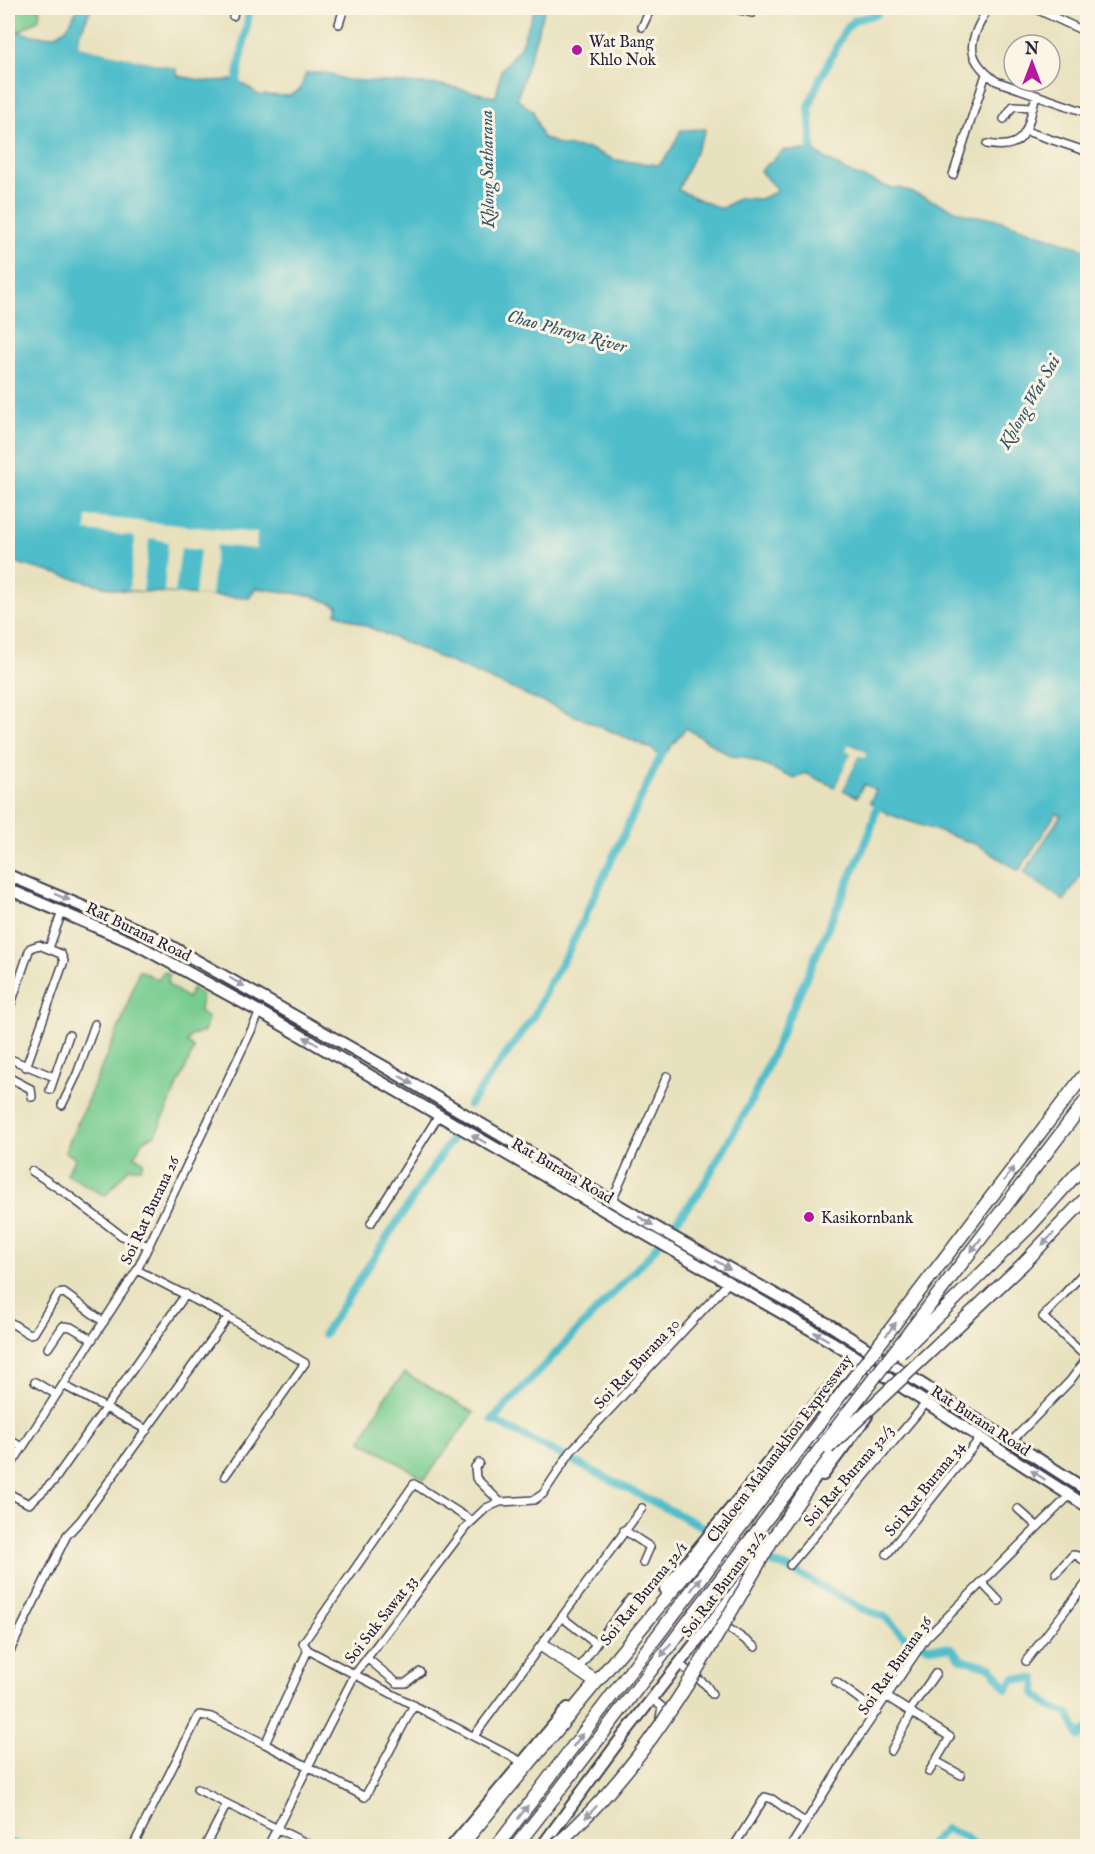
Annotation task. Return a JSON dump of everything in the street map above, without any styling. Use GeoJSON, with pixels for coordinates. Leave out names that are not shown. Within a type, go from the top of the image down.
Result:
{"type":"FeatureCollection","features":[{"type":"Feature","properties":{"kind":"highway","name":"Chaloem Mahanakhon Expressway"},"geometry":{"type":"LineString","coordinates":[[499,1843],[1088,1071]]}},
{"type":"Feature","properties":{"kind":"highway","name":"Chaloem Mahanakhon Expressway"},"geometry":{"type":"LineString","coordinates":[[518,1846],[1088,1098]]}},
{"type":"Feature","properties":{"kind":"highway"},"geometry":{"type":"LineString","coordinates":[[772,1486],[813,1440],[1030,1226],[1088,1161]]}},
{"type":"Feature","properties":{"kind":"highway"},"geometry":{"type":"LineString","coordinates":[[783,1496],[846,1431],[1035,1252],[1088,1196]]}},
{"type":"Feature","properties":{"kind":"highway"},"geometry":{"type":"LineString","coordinates":[[461,1846],[765,1479],[802,1441],[855,1398]]}},
{"type":"Feature","properties":{"kind":"highway"},"geometry":{"type":"LineString","coordinates":[[547,1846],[608,1794],[659,1728],[785,1520],[846,1431]]}},
{"type":"Feature","properties":{"kind":"main road","name":"Rat Burana Road"},"geometry":{"type":"LineString","coordinates":[[8,875],[153,936],[375,1061],[612,1201],[728,1283],[927,1402],[1088,1507]]}},
{"type":"Feature","properties":{"kind":"main road","name":"Rat Burana Road"},"geometry":{"type":"LineString","coordinates":[[8,889],[138,945],[260,1012],[438,1115],[665,1239],[830,1325],[1088,1491]]}},
{"type":"Feature","properties":{"kind":"main road","name":"Soi Rat Burana 32/1"},"geometry":{"type":"LineString","coordinates":[[452,1846],[593,1679],[854,1357]]}},
{"type":"Feature","properties":{"kind":"main road","name":"Soi Rat Burana 32/2"},"geometry":{"type":"LineString","coordinates":[[547,1846],[574,1802],[893,1381]]}},
{"type":"Feature","properties":{"kind":"street"},"geometry":{"type":"LineString","coordinates":[[233,16],[235,8]]}},
{"type":"Feature","properties":{"kind":"street"},"geometry":{"type":"LineString","coordinates":[[339,24],[344,8]]}},
{"type":"Feature","properties":{"kind":"street"},"geometry":{"type":"LineString","coordinates":[[642,27],[651,8]]}},
{"type":"Feature","properties":{"kind":"street"},"geometry":{"type":"LineString","coordinates":[[732,8],[752,13],[754,8]]}},
{"type":"Feature","properties":{"kind":"street"},"geometry":{"type":"LineString","coordinates":[[988,8],[971,39],[972,53],[986,74],[996,81],[1088,113]]}},
{"type":"Feature","properties":{"kind":"street"},"geometry":{"type":"LineString","coordinates":[[1034,8],[1088,33]]}},
{"type":"Feature","properties":{"kind":"street"},"geometry":{"type":"LineString","coordinates":[[953,175],[986,74]]}},
{"type":"Feature","properties":{"kind":"street"},"geometry":{"type":"LineString","coordinates":[[987,144],[999,147],[1015,145],[1026,131],[1036,95]]}},
{"type":"Feature","properties":{"kind":"street"},"geometry":{"type":"LineString","coordinates":[[1004,119],[1012,106],[1033,107]]}},
{"type":"Feature","properties":{"kind":"street"},"geometry":{"type":"LineString","coordinates":[[1026,131],[1088,152]]}},
{"type":"Feature","properties":{"kind":"street"},"geometry":{"type":"LineString","coordinates":[[49,948],[62,912]]}},
{"type":"Feature","properties":{"kind":"street"},"geometry":{"type":"LineString","coordinates":[[8,1013],[30,948],[39,945],[61,954],[64,961],[26,1067]]}},
{"type":"Feature","properties":{"kind":"street","name":"Soi Rat Burana 26"},"geometry":{"type":"LineString","coordinates":[[8,1470],[137,1270],[260,1012]]}},
{"type":"Feature","properties":{"kind":"street"},"geometry":{"type":"LineString","coordinates":[[62,1105],[77,1074],[94,1024]]}},
{"type":"Feature","properties":{"kind":"street"},"geometry":{"type":"LineString","coordinates":[[50,1090],[69,1035]]}},
{"type":"Feature","properties":{"kind":"street"},"geometry":{"type":"LineString","coordinates":[[8,1058],[54,1077]]}},
{"type":"Feature","properties":{"kind":"street"},"geometry":{"type":"LineString","coordinates":[[612,1201],[667,1076]]}},
{"type":"Feature","properties":{"kind":"street"},"geometry":{"type":"LineString","coordinates":[[8,1077],[31,1089],[32,1097]]}},
{"type":"Feature","properties":{"kind":"street"},"geometry":{"type":"LineString","coordinates":[[371,1223],[438,1115]]}},
{"type":"Feature","properties":{"kind":"street"},"geometry":{"type":"LineString","coordinates":[[32,1172],[101,1218],[122,1236],[149,1246]]}},
{"type":"Feature","properties":{"kind":"street"},"geometry":{"type":"LineString","coordinates":[[137,1270],[186,1294],[305,1362],[225,1476]]}},
{"type":"Feature","properties":{"kind":"street"},"geometry":{"type":"LineString","coordinates":[[1011,1442],[1070,1382],[1085,1361],[1083,1354],[1043,1317],[1086,1270]]}},
{"type":"Feature","properties":{"kind":"street","name":"Soi Rat Burana 30"},"geometry":{"type":"LineString","coordinates":[[564,1461],[728,1283]]}},
{"type":"Feature","properties":{"kind":"street"},"geometry":{"type":"LineString","coordinates":[[8,1322],[28,1334],[34,1333],[58,1294],[64,1293],[104,1322]]}},
{"type":"Feature","properties":{"kind":"street"},"geometry":{"type":"LineString","coordinates":[[8,1493],[26,1504],[32,1503],[53,1482],[186,1294]]}},
{"type":"Feature","properties":{"kind":"street"},"geometry":{"type":"LineString","coordinates":[[8,1655],[67,1535],[147,1430],[228,1317]]}},
{"type":"Feature","properties":{"kind":"street"},"geometry":{"type":"LineString","coordinates":[[48,1348],[63,1326],[71,1327],[91,1339]]}},
{"type":"Feature","properties":{"kind":"street"},"geometry":{"type":"LineString","coordinates":[[35,1382],[55,1394]]}},
{"type":"Feature","properties":{"kind":"street"},"geometry":{"type":"LineString","coordinates":[[63,1384],[104,1409],[147,1430]]}},
{"type":"Feature","properties":{"kind":"street","name":"Soi Rat Burana 32/3"},"geometry":{"type":"LineString","coordinates":[[789,1565],[927,1402]]}},
{"type":"Feature","properties":{"kind":"street","name":"Soi Rat Burana 34"},"geometry":{"type":"LineString","coordinates":[[887,1554],[981,1437]]}},
{"type":"Feature","properties":{"kind":"street"},"geometry":{"type":"LineString","coordinates":[[8,1438],[22,1447]]}},
{"type":"Feature","properties":{"kind":"street","name":"Soi Suk Sawat 33"},"geometry":{"type":"LineString","coordinates":[[268,1846],[355,1674],[472,1521],[486,1508],[500,1502],[523,1502],[539,1497],[564,1461]]}},
{"type":"Feature","properties":{"kind":"street"},"geometry":{"type":"LineString","coordinates":[[479,1463],[475,1467],[476,1478],[500,1502]]}},
{"type":"Feature","properties":{"kind":"street"},"geometry":{"type":"LineString","coordinates":[[472,1521],[414,1484],[304,1640],[304,1646],[522,1762]]}},
{"type":"Feature","properties":{"kind":"street","name":"Soi Rat Burana 36"},"geometry":{"type":"LineString","coordinates":[[791,1846],[886,1697],[936,1627],[1070,1495]]}},
{"type":"Feature","properties":{"kind":"street"},"geometry":{"type":"LineString","coordinates":[[474,1736],[642,1508]]}},
{"type":"Feature","properties":{"kind":"street"},"geometry":{"type":"LineString","coordinates":[[1018,1509],[1038,1527]]}},
{"type":"Feature","properties":{"kind":"street"},"geometry":{"type":"LineString","coordinates":[[624,1530],[650,1547],[643,1563]]}},
{"type":"Feature","properties":{"kind":"street"},"geometry":{"type":"LineString","coordinates":[[1056,1573],[1073,1555],[1088,1564]]}},
{"type":"Feature","properties":{"kind":"street"},"geometry":{"type":"LineString","coordinates":[[1026,1661],[1088,1581]]}},
{"type":"Feature","properties":{"kind":"street"},"geometry":{"type":"LineString","coordinates":[[981,1582],[999,1601]]}},
{"type":"Feature","properties":{"kind":"street"},"geometry":{"type":"LineString","coordinates":[[580,1667],[630,1599]]}},
{"type":"Feature","properties":{"kind":"street"},"geometry":{"type":"LineString","coordinates":[[563,1618],[596,1644]]}},
{"type":"Feature","properties":{"kind":"street"},"geometry":{"type":"LineString","coordinates":[[714,1618],[754,1647]]}},
{"type":"Feature","properties":{"kind":"street"},"geometry":{"type":"LineString","coordinates":[[542,1645],[593,1679]]}},
{"type":"Feature","properties":{"kind":"street"},"geometry":{"type":"LineString","coordinates":[[542,1645],[580,1667],[593,1679]]}},
{"type":"Feature","properties":{"kind":"street"},"geometry":{"type":"LineString","coordinates":[[265,1744],[308,1650]]}},
{"type":"Feature","properties":{"kind":"street"},"geometry":{"type":"LineString","coordinates":[[368,1659],[398,1683],[406,1683],[420,1672]]}},
{"type":"Feature","properties":{"kind":"street"},"geometry":{"type":"LineString","coordinates":[[679,1664],[706,1685],[712,1694]]}},
{"type":"Feature","properties":{"kind":"street"},"geometry":{"type":"LineString","coordinates":[[891,1751],[910,1712],[936,1673]]}},
{"type":"Feature","properties":{"kind":"street"},"geometry":{"type":"LineString","coordinates":[[836,1682],[877,1712]]}},
{"type":"Feature","properties":{"kind":"street"},"geometry":{"type":"LineString","coordinates":[[886,1697],[950,1737],[929,1772]]}},
{"type":"Feature","properties":{"kind":"street"},"geometry":{"type":"LineString","coordinates":[[648,1736],[663,1711],[652,1699]]}},
{"type":"Feature","properties":{"kind":"street"},"geometry":{"type":"LineString","coordinates":[[133,1846],[196,1719],[204,1714],[364,1797],[414,1705]]}},
{"type":"Feature","properties":{"kind":"street"},"geometry":{"type":"LineString","coordinates":[[936,1761],[962,1774]]}},
{"type":"Feature","properties":{"kind":"street"},"geometry":{"type":"LineString","coordinates":[[197,1789],[312,1846]]}},
{"type":"Feature","properties":{"kind":"street"},"geometry":{"type":"LineString","coordinates":[[734,1846],[765,1797],[772,1799],[806,1823]]}},
{"type":"Feature","properties":{"kind":"street"},"geometry":{"type":"LineString","coordinates":[[205,1846],[227,1804]]}},
{"type":"Feature","properties":{"kind":"green space"},"geometry":{"type":"Polygon","coordinates":[[[8,8],[40,8],[39,19],[20,31],[8,28],[8,8]]]}},
{"type":"Feature","properties":{"kind":"green space"},"geometry":{"type":"Polygon","coordinates":[[[139,970],[158,980],[164,972],[169,974],[168,984],[187,998],[193,988],[202,995],[200,1011],[208,1019],[204,1032],[191,1035],[187,1042],[194,1049],[156,1134],[142,1141],[135,1156],[143,1161],[141,1168],[129,1168],[105,1196],[66,1174],[76,1158],[65,1152],[123,1018],[139,970]]]}},
{"type":"Feature","properties":{"kind":"green space"},"geometry":{"type":"Polygon","coordinates":[[[405,1373],[474,1413],[425,1479],[361,1441],[385,1397],[405,1373]]]}},
{"type":"Feature","properties":{"kind":"water"},"geometry":{"type":"Polygon","coordinates":[[[78,8],[91,8],[79,36],[79,46],[175,68],[178,76],[206,81],[237,80],[259,95],[289,96],[300,90],[306,73],[327,73],[345,80],[442,85],[496,97],[501,70],[520,47],[535,8],[545,8],[517,99],[533,111],[542,137],[562,146],[590,149],[615,160],[659,165],[670,152],[681,130],[706,129],[678,190],[721,209],[739,198],[760,199],[778,191],[760,171],[784,150],[812,150],[846,171],[890,188],[901,188],[968,215],[993,218],[1087,249],[1088,864],[1064,901],[1024,873],[1061,815],[1056,813],[1019,871],[978,845],[888,814],[870,802],[876,790],[864,784],[857,797],[843,790],[859,756],[867,752],[850,744],[847,750],[851,753],[835,787],[805,773],[795,779],[745,757],[731,756],[686,728],[662,758],[652,749],[336,613],[338,606],[313,596],[256,588],[249,598],[118,590],[8,561],[8,29],[38,36],[53,36],[66,28],[78,8]]]}},
{"type":"Feature","properties":{"kind":"pier"},"geometry":{"type":"Polygon","coordinates":[[[81,30],[84,31],[81,43],[176,65],[175,68],[78,46],[81,30]]]}},
{"type":"Feature","properties":{"kind":"pier"},"geometry":{"type":"Polygon","coordinates":[[[87,516],[257,533],[256,549],[216,545],[211,596],[195,595],[200,550],[181,548],[175,593],[164,592],[168,542],[152,538],[149,540],[143,591],[129,590],[135,539],[132,536],[86,531],[87,516]]]}},
{"type":"Feature","properties":{"kind":"pier"},"geometry":{"type":"Polygon","coordinates":[[[849,744],[867,752],[865,758],[859,756],[843,790],[840,789],[857,754],[863,754],[851,748],[854,754],[838,788],[835,787],[851,753],[846,750],[849,744]]]}},
{"type":"Feature","properties":{"kind":"waterway"},"geometry":{"type":"LineString","coordinates":[[237,80],[250,8]]}},
{"type":"Feature","properties":{"kind":"waterway"},"geometry":{"type":"LineString","coordinates":[[812,150],[809,107],[818,83],[845,30],[855,20],[877,14],[878,8]]}},
{"type":"Feature","properties":{"kind":"waterway"},"geometry":{"type":"LineString","coordinates":[[469,1105],[535,1015],[548,986],[569,950],[664,749]]}},
{"type":"Feature","properties":{"kind":"waterway"},"geometry":{"type":"LineString","coordinates":[[705,1528],[492,1420],[647,1258],[700,1191],[753,1098],[869,835],[880,796]]}},
{"type":"Feature","properties":{"kind":"waterway"},"geometry":{"type":"LineString","coordinates":[[324,1334],[453,1137]]}},
{"type":"Feature","properties":{"kind":"waterway"},"geometry":{"type":"LineString","coordinates":[[769,1562],[786,1567],[863,1609],[885,1617],[908,1640],[929,1647],[952,1648],[961,1659],[991,1667],[1007,1689],[1014,1678],[1036,1679],[1035,1693],[1051,1707],[1069,1714],[1079,1736],[1088,1729]]}},
{"type":"Feature","properties":{"kind":"waterway"},"geometry":{"type":"LineString","coordinates":[[928,1846],[945,1829],[964,1836],[974,1846]]}},
{"type":"Feature","properties":{"kind":"waterway"},"geometry":{"type":"LineString","coordinates":[[8,1842],[19,1846]]}},
{"type":"Feature","properties":{"kind":"place","name":"Wat Bang Khlo Nok"},"geometry":{"type":"Point","coordinates":[577,50]}},
{"type":"Feature","properties":{"kind":"place","name":"Kasikornbank"},"geometry":{"type":"Point","coordinates":[809,1217]}},
{"type":"Feature","properties":{"kind":"water label","name":"Khlong Satharana"},"geometry":{"type":"Point","coordinates":[487,169]}},
{"type":"Feature","properties":{"kind":"water label","name":"Chao Phraya River"},"geometry":{"type":"Point","coordinates":[567,331]}},
{"type":"Feature","properties":{"kind":"water label","name":"Khlong Wat Sai"},"geometry":{"type":"Point","coordinates":[1029,402]}}]}
